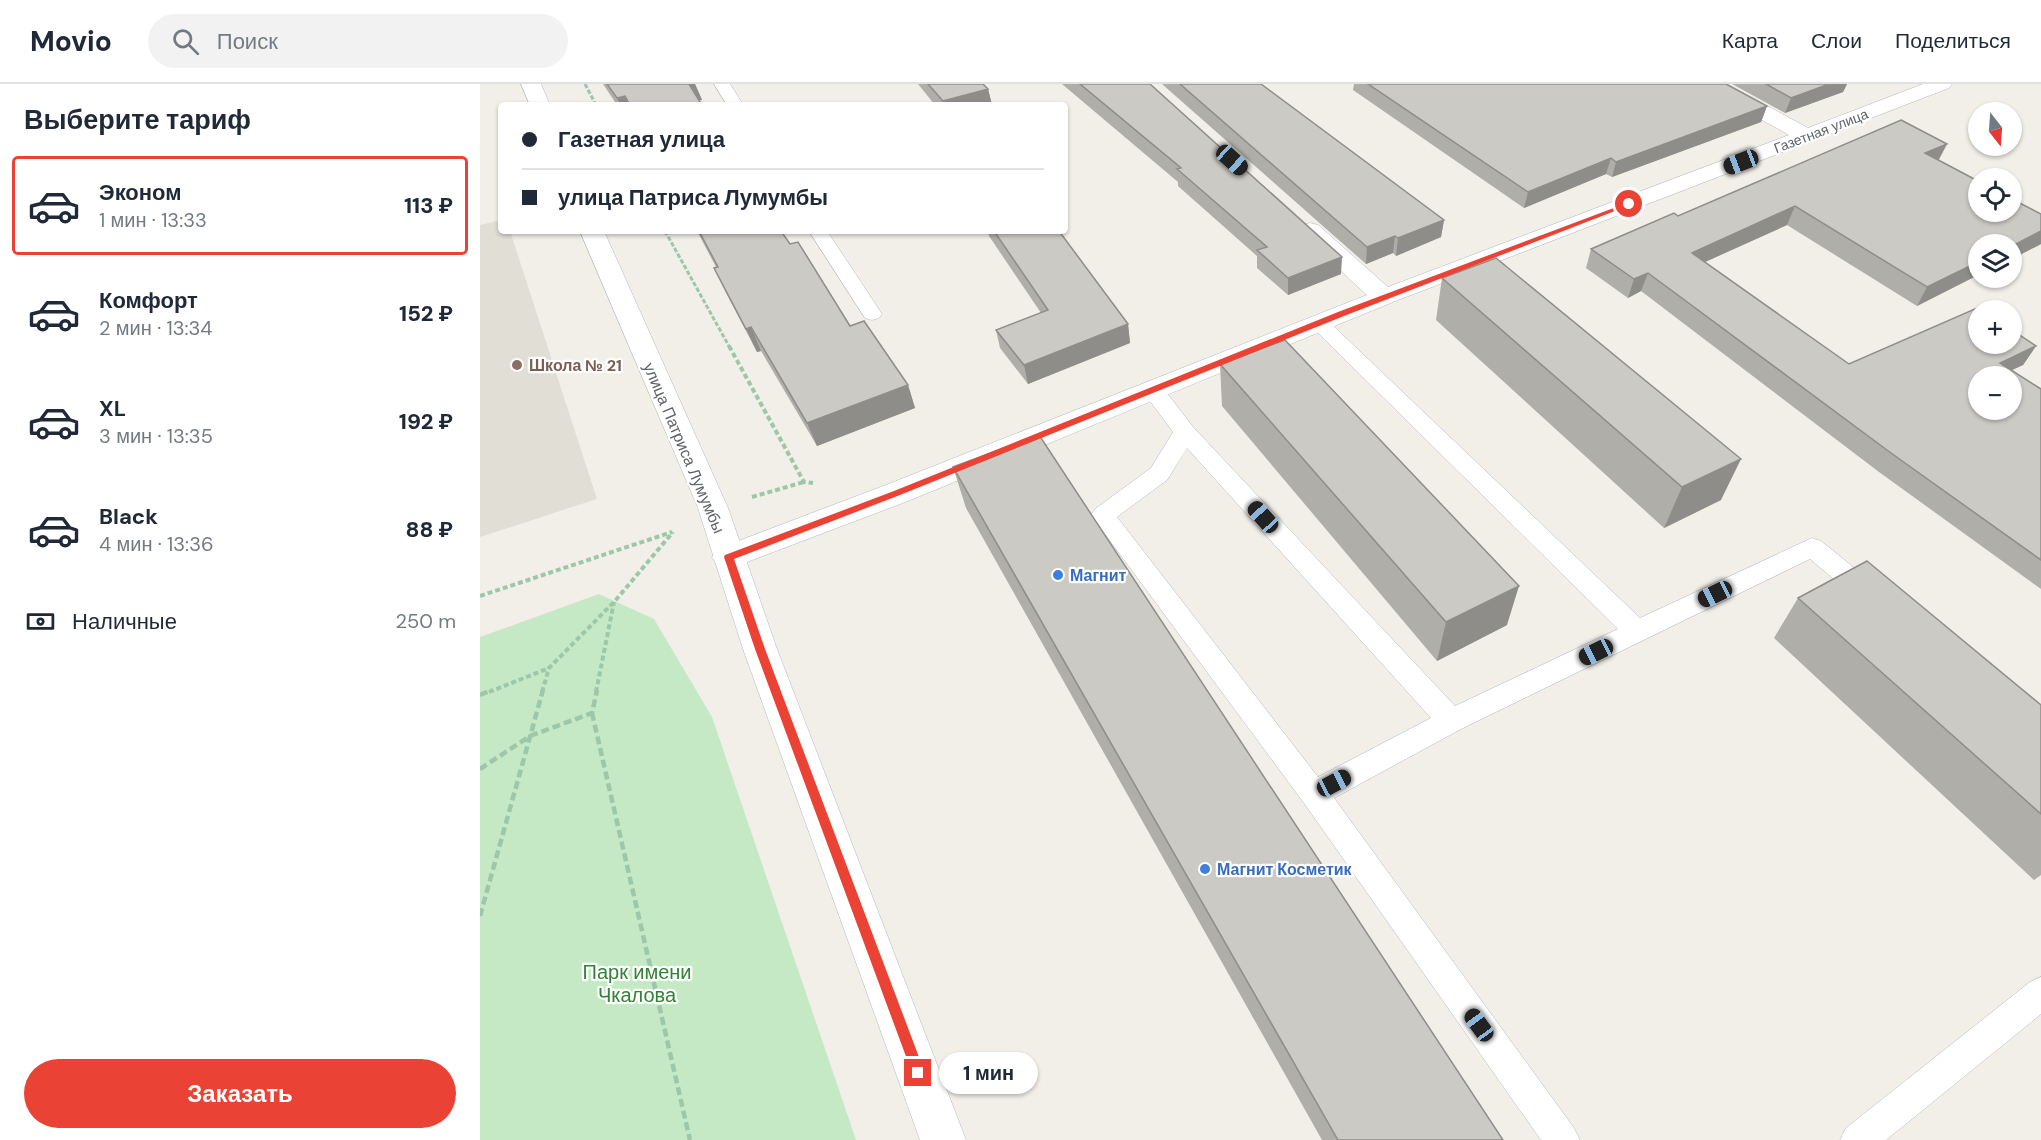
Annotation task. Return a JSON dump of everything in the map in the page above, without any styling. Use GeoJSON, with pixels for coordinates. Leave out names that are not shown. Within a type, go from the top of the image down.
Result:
{"type":"FeatureCollection","features":[{"type":"Feature","properties":{"kind":"street"},"geometry":{"type":"LineString","coordinates":[[531,84],[539,102]]}},
{"type":"Feature","properties":{"kind":"street"},"geometry":{"type":"LineString","coordinates":[[1712,84],[1807,136]]}},
{"type":"Feature","properties":{"kind":"street","name":"Газетная улица"},"geometry":{"type":"LineString","coordinates":[[728,557],[897,493],[1384,297],[1942,84]]}},
{"type":"Feature","properties":{"kind":"street"},"geometry":{"type":"LineString","coordinates":[[1296,218],[1384,297]]}},
{"type":"Feature","properties":{"kind":"street","name":"улица Патриса Лумумбы"},"geometry":{"type":"LineString","coordinates":[[593,234],[713,508],[760,649],[943,1140]]}},
{"type":"Feature","properties":{"kind":"lane"},"geometry":{"type":"LineString","coordinates":[[722,84],[731,102]]}},
{"type":"Feature","properties":{"kind":"lane"},"geometry":{"type":"LineString","coordinates":[[820,234],[872,314]]}},
{"type":"Feature","properties":{"kind":"lane"},"geometry":{"type":"LineString","coordinates":[[1319,323],[1638,632]]}},
{"type":"Feature","properties":{"kind":"lane"},"geometry":{"type":"LineString","coordinates":[[1152,389],[1185,432],[1451,721]]}},
{"type":"Feature","properties":{"kind":"lane"},"geometry":{"type":"LineString","coordinates":[[1185,432],[1159,474],[1103,514],[1314,794],[1562,1140]]}},
{"type":"Feature","properties":{"kind":"lane"},"geometry":{"type":"LineString","coordinates":[[1314,794],[1451,721],[1812,547],[1885,608]]}},
{"type":"Feature","properties":{"kind":"lane"},"geometry":{"type":"LineString","coordinates":[[1858,1140],[2041,993]]}},
{"type":"Feature","properties":{"kind":"path"},"geometry":{"type":"LineString","coordinates":[[585,84],[594,102]]}},
{"type":"Feature","properties":{"kind":"path"},"geometry":{"type":"LineString","coordinates":[[667,234],[804,482]]}},
{"type":"Feature","properties":{"kind":"path"},"geometry":{"type":"LineString","coordinates":[[480,597],[673,532],[713,508],[804,482],[815,484]]}},
{"type":"Feature","properties":{"kind":"path"},"geometry":{"type":"LineString","coordinates":[[480,695],[549,668],[615,601],[673,532]]}},
{"type":"Feature","properties":{"kind":"path"},"geometry":{"type":"LineString","coordinates":[[615,601],[592,713],[690,1140]]}},
{"type":"Feature","properties":{"kind":"path"},"geometry":{"type":"LineString","coordinates":[[480,916],[549,668]]}},
{"type":"Feature","properties":{"kind":"path"},"geometry":{"type":"LineString","coordinates":[[480,769],[530,736],[592,713]]}},
{"type":"Feature","properties":{"kind":"shaded area","name":"Школа № 21"},"geometry":{"type":"Polygon","coordinates":[[[498,221],[498,234],[511,234],[597,499],[480,537],[480,225],[498,221]]]}},
{"type":"Feature","properties":{"kind":"green space","name":"Парк имени Чкалова"},"geometry":{"type":"Polygon","coordinates":[[[599,594],[654,619],[712,717],[856,1140],[480,1140],[480,637],[599,594]]]}},
{"type":"Feature","properties":{"kind":"building"},"geometry":{"type":"Polygon","coordinates":[[[607,84],[689,84],[700,102],[628,102],[625,96],[617,98],[607,84]]]}},
{"type":"Feature","properties":{"kind":"building"},"geometry":{"type":"Polygon","coordinates":[[[928,84],[983,84],[988,89],[943,101],[928,84]]]}},
{"type":"Feature","properties":{"kind":"building"},"geometry":{"type":"Polygon","coordinates":[[[1080,84],[1150,84],[1342,257],[1288,278],[1257,250],[1267,247],[1177,169],[1181,168],[1080,84]]]}},
{"type":"Feature","properties":{"kind":"building"},"geometry":{"type":"Polygon","coordinates":[[[1180,84],[1261,84],[1444,220],[1367,247],[1180,84]]]}},
{"type":"Feature","properties":{"kind":"building"},"geometry":{"type":"Polygon","coordinates":[[[1368,84],[1726,84],[1767,106],[1616,162],[1611,158],[1528,192],[1368,84]]]}},
{"type":"Feature","properties":{"kind":"building"},"geometry":{"type":"Polygon","coordinates":[[[1766,84],[1829,84],[1791,98],[1766,84]]]}},
{"type":"Feature","properties":{"kind":"building"},"geometry":{"type":"Polygon","coordinates":[[[1901,120],[1947,144],[1925,153],[1968,176],[1968,222],[2022,222],[2022,204],[2041,214],[2041,231],[2022,241],[2022,234],[1968,234],[1968,267],[1927,287],[1795,206],[1692,253],[1849,364],[1968,312],[1968,354],[2019,354],[2000,363],[2005,366],[1968,366],[1968,420],[2022,420],[2022,377],[2041,389],[2041,560],[1891,453],[1648,273],[1634,279],[1591,249],[1674,213],[1678,216],[1901,120]]]}},
{"type":"Feature","properties":{"kind":"building"},"geometry":{"type":"Polygon","coordinates":[[[701,234],[783,234],[790,244],[798,242],[850,326],[864,321],[908,385],[807,423],[751,327],[746,329],[714,268],[718,267],[701,234]]]}},
{"type":"Feature","properties":{"kind":"building"},"geometry":{"type":"Polygon","coordinates":[[[996,234],[1061,234],[1128,324],[1024,365],[996,330],[1048,310],[996,234]]]}},
{"type":"Feature","properties":{"kind":"building"},"geometry":{"type":"Polygon","coordinates":[[[1496,258],[1741,459],[1682,487],[1442,278],[1496,258]]]}},
{"type":"Feature","properties":{"kind":"building"},"geometry":{"type":"Polygon","coordinates":[[[2022,337],[2036,346],[2022,353],[2022,337]]]}},
{"type":"Feature","properties":{"kind":"building"},"geometry":{"type":"Polygon","coordinates":[[[1285,340],[1519,586],[1446,622],[1220,364],[1285,340]]]}},
{"type":"Feature","properties":{"kind":"building"},"geometry":{"type":"Polygon","coordinates":[[[1039,435],[1503,1140],[1338,1140],[953,467],[1039,435]]]}},
{"type":"Feature","properties":{"kind":"building"},"geometry":{"type":"Polygon","coordinates":[[[1867,561],[2041,705],[2041,814],[1798,598],[1867,561]]]}},
{"type":"Feature","properties":{"kind":"place","name":"Школа № 21"},"geometry":{"type":"Point","coordinates":[517,365]}},
{"type":"Feature","properties":{"kind":"place","name":"Магнит"},"geometry":{"type":"Point","coordinates":[1058,575]}},
{"type":"Feature","properties":{"kind":"place","name":"Магнит Косметик"},"geometry":{"type":"Point","coordinates":[1205,869]}},
{"type":"Feature","properties":{"kind":"route"},"geometry":{"type":"LineString","coordinates":[[918,1073],[728,557],[897,493],[1341,314],[1629,204]]}}]}
